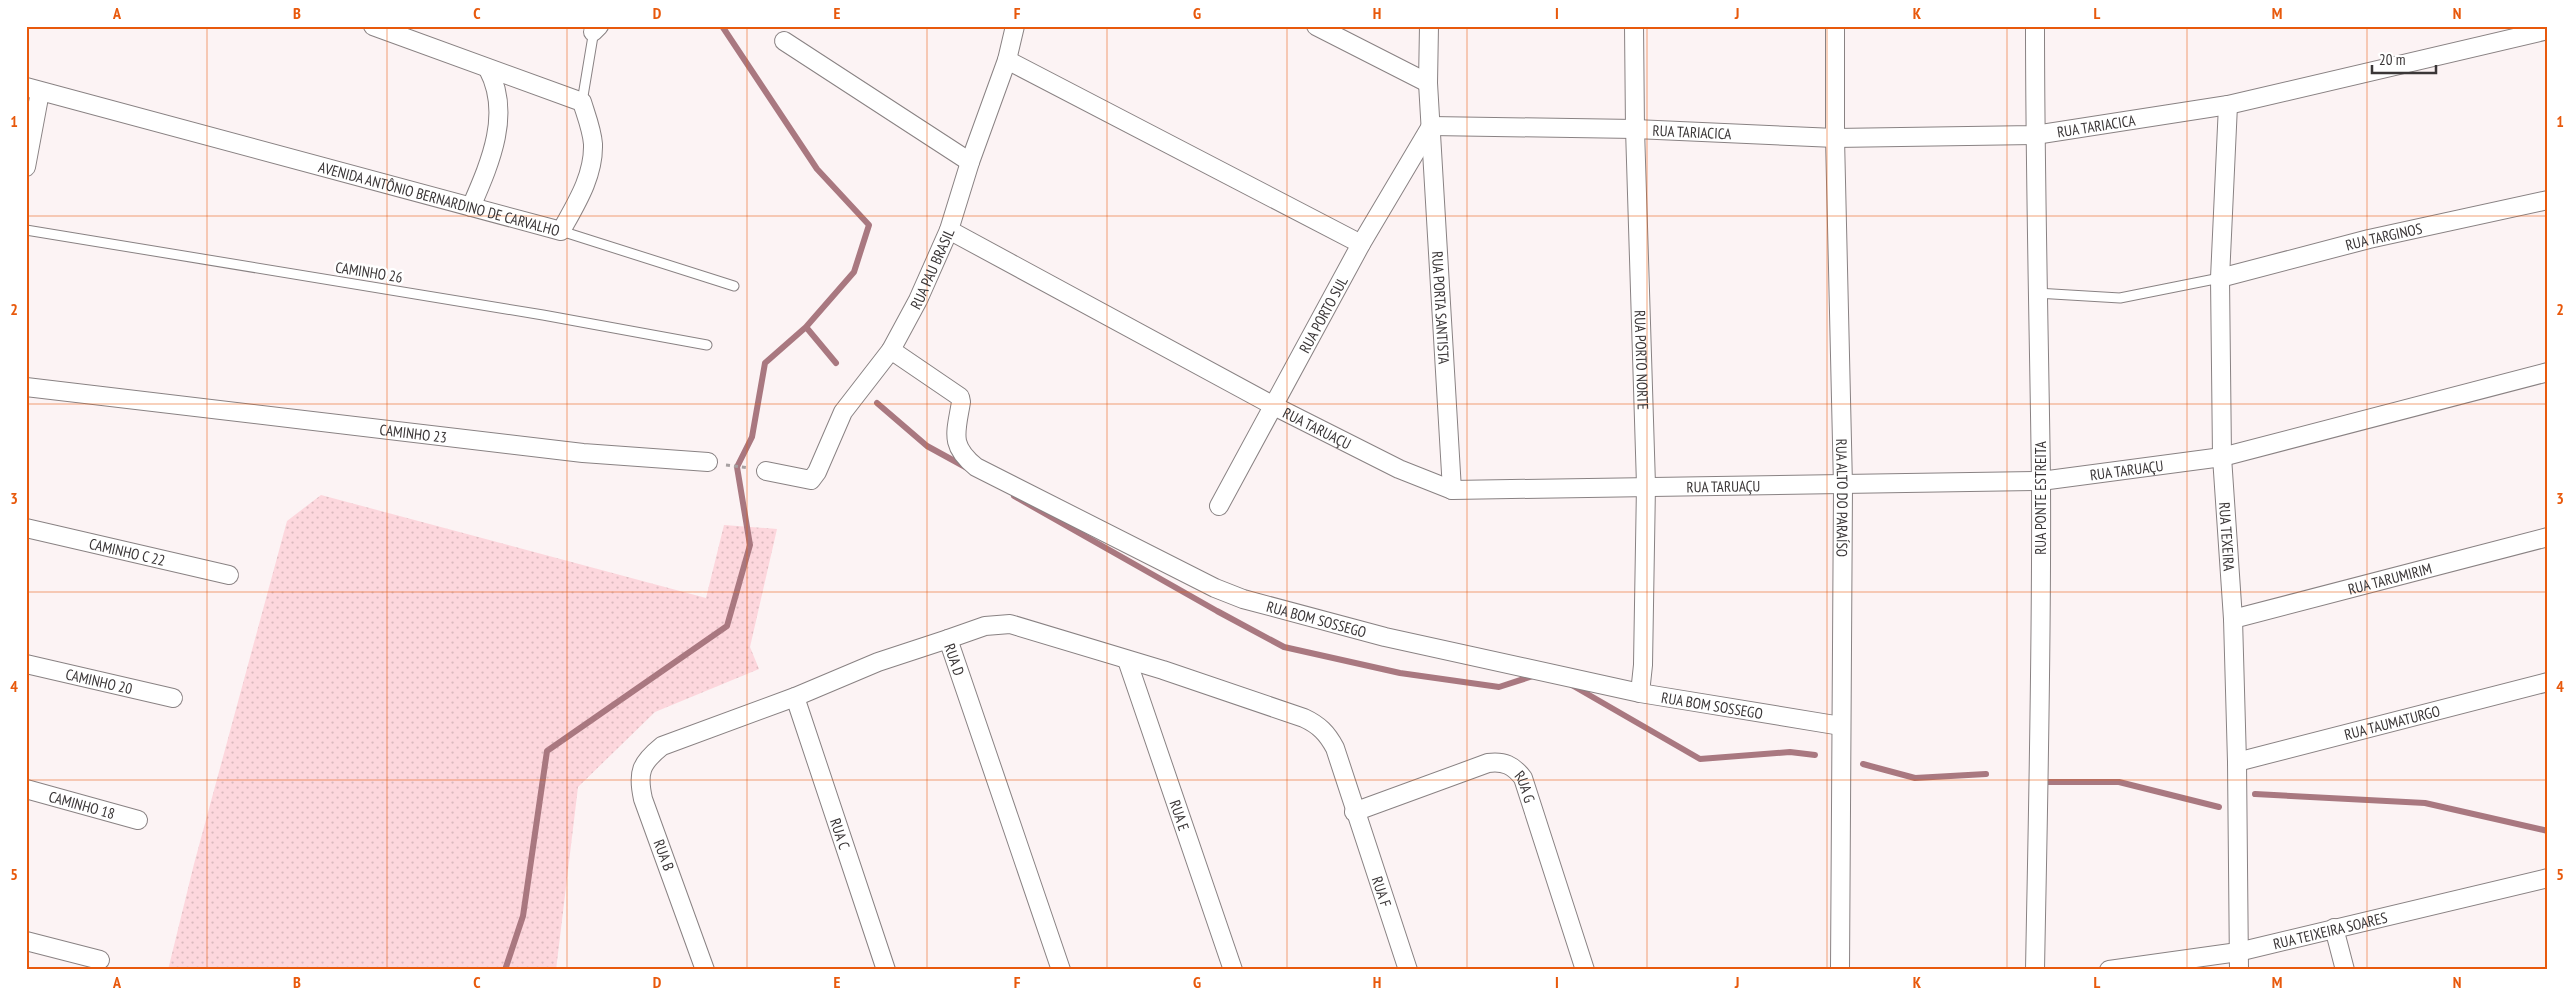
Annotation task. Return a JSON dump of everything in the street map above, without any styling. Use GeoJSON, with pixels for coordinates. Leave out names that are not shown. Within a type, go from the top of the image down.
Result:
{"type":"FeatureCollection","features":[{"type":"Feature","properties":{"kind":"street"},"geometry":{"type":"LineString","coordinates":[[373,26],[582,102]]}},
{"type":"Feature","properties":{"kind":"street","name":"RUA PAU BRASIL"},"geometry":{"type":"LineString","coordinates":[[766,471],[811,480],[817,472],[843,412],[891,350],[918,300],[949,230],[970,162],[1007,60],[1015,26]]}},
{"type":"Feature","properties":{"kind":"street"},"geometry":{"type":"LineString","coordinates":[[1316,26],[1428,83]]}},
{"type":"Feature","properties":{"kind":"street","name":"RUA PORTA SANTISTA"},"geometry":{"type":"LineString","coordinates":[[1429,26],[1428,83],[1452,490]]}},
{"type":"Feature","properties":{"kind":"street","name":"RUA PORTO NORTE"},"geometry":{"type":"LineString","coordinates":[[1634,26],[1635,129],[1646,485],[1644,666],[1640,693]]}},
{"type":"Feature","properties":{"kind":"street","name":"RUA ALTO DO PARAÍSO"},"geometry":{"type":"LineString","coordinates":[[1836,26],[1835,138],[1843,486],[1840,970]]}},
{"type":"Feature","properties":{"kind":"street","name":"RUA PONTE ESTREITA"},"geometry":{"type":"LineString","coordinates":[[2035,26],[2036,293],[2041,481],[2041,684],[2035,970]]}},
{"type":"Feature","properties":{"kind":"street","name":"RUA TARIACICA"},"geometry":{"type":"LineString","coordinates":[[1431,126],[1635,129],[1835,138],[2035,135],[2228,105],[2548,30]]}},
{"type":"Feature","properties":{"kind":"street"},"geometry":{"type":"LineString","coordinates":[[784,42],[970,162]]}},
{"type":"Feature","properties":{"kind":"street"},"geometry":{"type":"LineString","coordinates":[[1007,60],[1361,244]]}},
{"type":"Feature","properties":{"kind":"street"},"geometry":{"type":"LineString","coordinates":[[471,207],[494,147],[500,117],[496,84],[488,68]]}},
{"type":"Feature","properties":{"kind":"street"},"geometry":{"type":"LineString","coordinates":[[26,167],[33,89]]}},
{"type":"Feature","properties":{"kind":"street","name":"AVENIDA ANTÔNIO BERNARDINO DE CARVALHO"},"geometry":{"type":"LineString","coordinates":[[33,89],[561,231],[582,193],[592,165],[593,142],[582,102]]}},
{"type":"Feature","properties":{"kind":"street","name":"RUA TEXEIRA"},"geometry":{"type":"LineString","coordinates":[[2228,105],[2220,278],[2222,457],[2233,619],[2237,762],[2239,970]]}},
{"type":"Feature","properties":{"kind":"street","name":"RUA PORTO SUL"},"geometry":{"type":"LineString","coordinates":[[1219,506],[1361,244],[1431,126]]}},
{"type":"Feature","properties":{"kind":"street","name":"RUA TARGINOS"},"geometry":{"type":"LineString","coordinates":[[2220,278],[2369,239],[2548,200]]}},
{"type":"Feature","properties":{"kind":"street","name":"RUA TARUAÇU"},"geometry":{"type":"LineString","coordinates":[[949,230],[1274,406],[1398,469],[1452,490],[1646,485],[1843,486],[2041,481],[2222,457],[2548,372]]}},
{"type":"Feature","properties":{"kind":"street","name":"RUA BOM SOSSEGO"},"geometry":{"type":"LineString","coordinates":[[891,350],[960,397],[962,402],[956,442],[962,454],[976,467],[1216,588],[1243,598],[1385,637],[1640,693],[1841,726]]}},
{"type":"Feature","properties":{"kind":"street","name":"CAMINHO 23"},"geometry":{"type":"LineString","coordinates":[[26,387],[583,453],[708,462]]}},
{"type":"Feature","properties":{"kind":"street","name":"CAMINHO C 22"},"geometry":{"type":"LineString","coordinates":[[26,528],[229,575]]}},
{"type":"Feature","properties":{"kind":"street","name":"RUA TARUMIRIM"},"geometry":{"type":"LineString","coordinates":[[2233,619],[2548,537]]}},
{"type":"Feature","properties":{"kind":"street"},"geometry":{"type":"LineString","coordinates":[[948,639],[985,626],[1010,624],[1294,714],[1317,724],[1327,734],[1335,748],[1354,812]]}},
{"type":"Feature","properties":{"kind":"street","name":"RUA D"},"geometry":{"type":"LineString","coordinates":[[662,746],[795,697],[878,662],[948,639],[1061,970]]}},
{"type":"Feature","properties":{"kind":"street","name":"RUA E"},"geometry":{"type":"LineString","coordinates":[[1127,660],[1232,970]]}},
{"type":"Feature","properties":{"kind":"street","name":"CAMINHO 20"},"geometry":{"type":"LineString","coordinates":[[26,664],[173,698]]}},
{"type":"Feature","properties":{"kind":"street","name":"RUA TAUMATURGO"},"geometry":{"type":"LineString","coordinates":[[2237,762],[2548,682]]}},
{"type":"Feature","properties":{"kind":"street","name":"RUA C"},"geometry":{"type":"LineString","coordinates":[[795,697],[886,970]]}},
{"type":"Feature","properties":{"kind":"street","name":"RUA B"},"geometry":{"type":"LineString","coordinates":[[662,746],[646,761],[639,780],[642,799],[704,970]]}},
{"type":"Feature","properties":{"kind":"street","name":"RUA G"},"geometry":{"type":"LineString","coordinates":[[1354,812],[1488,763],[1502,762],[1515,768],[1523,778],[1585,970]]}},
{"type":"Feature","properties":{"kind":"street","name":"CAMINHO 18"},"geometry":{"type":"LineString","coordinates":[[26,789],[138,820]]}},
{"type":"Feature","properties":{"kind":"street","name":"RUA F"},"geometry":{"type":"LineString","coordinates":[[1354,812],[1408,970]]}},
{"type":"Feature","properties":{"kind":"street","name":"RUA TEIXEIRA SOARES"},"geometry":{"type":"LineString","coordinates":[[2109,970],[2238,952],[2548,878]]}},
{"type":"Feature","properties":{"kind":"street"},"geometry":{"type":"LineString","coordinates":[[2334,928],[2345,970]]}},
{"type":"Feature","properties":{"kind":"street"},"geometry":{"type":"LineString","coordinates":[[26,941],[100,960]]}},
{"type":"Feature","properties":{"kind":"lane"},"geometry":{"type":"LineString","coordinates":[[582,102],[596,28]]}},
{"type":"Feature","properties":{"kind":"lane","name":"CAMINHO 26"},"geometry":{"type":"LineString","coordinates":[[26,230],[543,315],[707,345]]}},
{"type":"Feature","properties":{"kind":"lane"},"geometry":{"type":"LineString","coordinates":[[561,231],[734,286]]}},
{"type":"Feature","properties":{"kind":"lane"},"geometry":{"type":"LineString","coordinates":[[2036,293],[2120,298],[2220,278]]}},
{"type":"Feature","properties":{"kind":"path"},"geometry":{"type":"LineString","coordinates":[[708,462],[766,471]]}},
{"type":"Feature","properties":{"kind":"shaded area"},"geometry":{"type":"Polygon","coordinates":[[[321,495],[706,598],[724,525],[777,529],[750,647],[759,669],[655,712],[578,787],[556,970],[168,970],[194,864],[287,521],[321,495]]]}},
{"type":"Feature","properties":{"kind":"waterway"},"geometry":{"type":"LineString","coordinates":[[505,970],[523,916],[547,751],[727,626],[750,545],[737,467],[752,437],[765,363],[806,327],[854,272],[869,225],[817,169],[722,26]]}},
{"type":"Feature","properties":{"kind":"waterway"},"geometry":{"type":"LineString","coordinates":[[806,327],[836,363]]}},
{"type":"Feature","properties":{"kind":"waterway"},"geometry":{"type":"LineString","coordinates":[[877,403],[927,446],[969,469]]}},
{"type":"Feature","properties":{"kind":"waterway"},"geometry":{"type":"LineString","coordinates":[[1014,496],[1284,647],[1400,673],[1499,687],[1536,675]]}},
{"type":"Feature","properties":{"kind":"waterway"},"geometry":{"type":"LineString","coordinates":[[1570,684],[1700,759],[1790,752],[1815,755]]}},
{"type":"Feature","properties":{"kind":"waterway"},"geometry":{"type":"LineString","coordinates":[[1863,764],[1915,778],[1986,774]]}},
{"type":"Feature","properties":{"kind":"waterway"},"geometry":{"type":"LineString","coordinates":[[2044,782],[2119,782],[2219,807]]}},
{"type":"Feature","properties":{"kind":"waterway"},"geometry":{"type":"LineString","coordinates":[[2255,794],[2425,803],[2548,831]]}}]}
